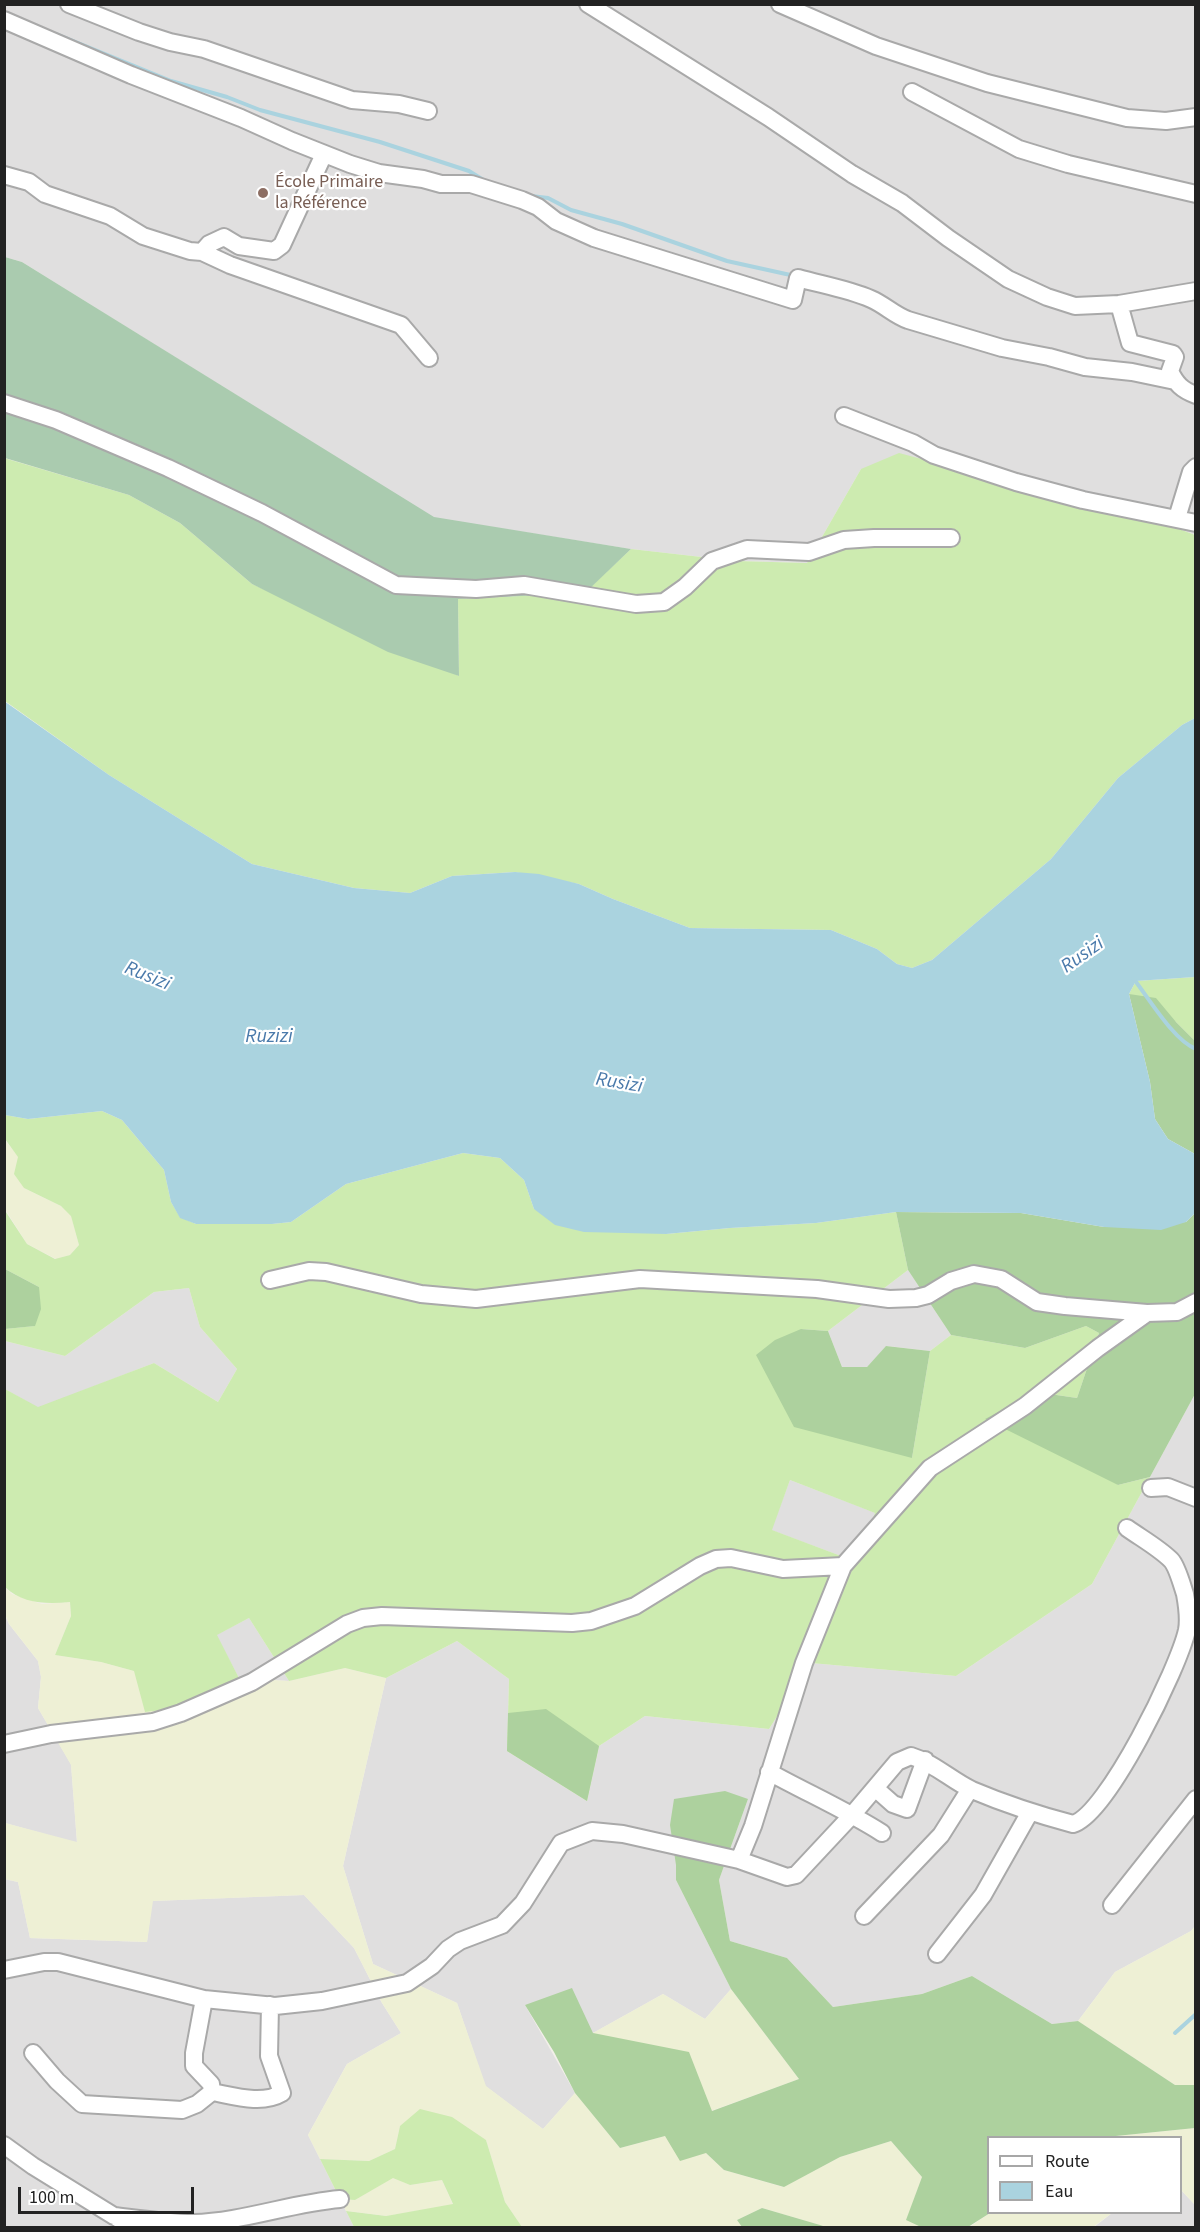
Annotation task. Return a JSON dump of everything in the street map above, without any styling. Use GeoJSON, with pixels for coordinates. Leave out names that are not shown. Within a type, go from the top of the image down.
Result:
{"type":"FeatureCollection","features":[{"type":"Feature","properties":{"kind":"street"},"geometry":{"type":"LineString","coordinates":[[69,4],[139,32],[170,42],[204,49],[352,100],[399,104],[428,111]]}},
{"type":"Feature","properties":{"kind":"street"},"geometry":{"type":"LineString","coordinates":[[588,4],[768,117],[852,174],[902,203],[1008,279],[1047,297],[1075,306],[1119,304],[1196,291]]}},
{"type":"Feature","properties":{"kind":"street"},"geometry":{"type":"LineString","coordinates":[[780,4],[876,46],[987,83],[1127,118],[1167,121],[1196,117]]}},
{"type":"Feature","properties":{"kind":"street"},"geometry":{"type":"LineString","coordinates":[[4,20],[324,154],[385,174],[423,178],[441,184],[471,184],[538,207],[556,221],[594,238],[793,300],[798,278],[847,289],[884,305],[897,316],[1002,348],[1085,367],[1132,372],[1175,381]]}},
{"type":"Feature","properties":{"kind":"street"},"geometry":{"type":"LineString","coordinates":[[912,92],[1019,149],[1068,164],[1196,194]]}},
{"type":"Feature","properties":{"kind":"street"},"geometry":{"type":"LineString","coordinates":[[202,252],[209,244],[224,237],[239,246],[274,251],[282,244],[324,154]]}},
{"type":"Feature","properties":{"kind":"street"},"geometry":{"type":"LineString","coordinates":[[4,175],[29,183],[45,194],[110,216],[143,236],[190,251],[202,252],[230,265],[401,325],[429,358]]}},
{"type":"Feature","properties":{"kind":"street"},"geometry":{"type":"LineString","coordinates":[[1119,304],[1130,343],[1173,354],[1170,371],[1175,381],[1185,391],[1196,395]]}},
{"type":"Feature","properties":{"kind":"street"},"geometry":{"type":"LineString","coordinates":[[4,403],[56,420],[168,468],[262,513],[396,585],[476,589],[524,585],[636,604],[664,602],[685,587],[712,561],[747,549],[809,552],[844,540],[951,538]]}},
{"type":"Feature","properties":{"kind":"street"},"geometry":{"type":"LineString","coordinates":[[844,416],[913,443],[934,455],[1016,482],[1083,500],[1196,523]]}},
{"type":"Feature","properties":{"kind":"street"},"geometry":{"type":"LineString","coordinates":[[1176,518],[1191,472],[1196,467]]}},
{"type":"Feature","properties":{"kind":"street"},"geometry":{"type":"LineString","coordinates":[[270,1280],[309,1271],[326,1272],[421,1294],[476,1299],[640,1279],[817,1289],[889,1299],[916,1298],[951,1281],[974,1274],[1001,1280],[1037,1302],[1065,1306],[1147,1313],[1177,1312],[1196,1302]]}},
{"type":"Feature","properties":{"kind":"street"},"geometry":{"type":"LineString","coordinates":[[739,1860],[753,1826],[804,1663],[843,1566],[930,1468],[1025,1406],[1098,1348],[1147,1313]]}},
{"type":"Feature","properties":{"kind":"street"},"geometry":{"type":"LineString","coordinates":[[1151,1488],[1168,1487],[1196,1498]]}},
{"type":"Feature","properties":{"kind":"street"},"geometry":{"type":"LineString","coordinates":[[4,1971],[44,1962],[58,1962],[204,1999],[270,2005],[322,2001],[393,1988],[417,1978],[460,1941],[491,1931],[511,1918],[561,1843],[592,1831],[623,1834],[739,1860],[791,1878],[801,1872],[897,1762],[911,1756],[925,1760],[970,1789],[1030,1812],[1073,1824],[1080,1822],[1125,1764],[1146,1730],[1182,1649],[1187,1629],[1188,1613],[1184,1593],[1173,1561],[1127,1528]]}},
{"type":"Feature","properties":{"kind":"street"},"geometry":{"type":"LineString","coordinates":[[4,1744],[51,1734],[153,1722],[181,1713],[252,1682],[347,1624],[363,1618],[392,1616],[572,1623],[591,1621],[635,1606],[700,1566],[716,1559],[731,1558],[783,1569],[843,1566]]}},
{"type":"Feature","properties":{"kind":"street"},"geometry":{"type":"LineString","coordinates":[[875,1788],[893,1804],[907,1809],[925,1760]]}},
{"type":"Feature","properties":{"kind":"street"},"geometry":{"type":"LineString","coordinates":[[769,1772],[853,1814],[882,1833]]}},
{"type":"Feature","properties":{"kind":"street"},"geometry":{"type":"LineString","coordinates":[[864,1917],[941,1835],[970,1789]]}},
{"type":"Feature","properties":{"kind":"street"},"geometry":{"type":"LineString","coordinates":[[1112,1905],[1196,1799]]}},
{"type":"Feature","properties":{"kind":"street"},"geometry":{"type":"LineString","coordinates":[[937,1954],[983,1895],[1030,1812]]}},
{"type":"Feature","properties":{"kind":"street"},"geometry":{"type":"LineString","coordinates":[[204,1999],[196,2037],[194,2066],[211,2084],[212,2092]]}},
{"type":"Feature","properties":{"kind":"street"},"geometry":{"type":"LineString","coordinates":[[33,2053],[57,2081],[82,2104],[182,2110],[197,2104],[212,2092],[253,2099],[273,2099],[282,2093],[269,2056],[270,2005]]}},
{"type":"Feature","properties":{"kind":"street"},"geometry":{"type":"LineString","coordinates":[[4,2145],[33,2166],[132,2228]]}},
{"type":"Feature","properties":{"kind":"street"},"geometry":{"type":"LineString","coordinates":[[114,2216],[194,2223],[340,2199]]}},
{"type":"Feature","properties":{"kind":"shaded area"},"geometry":{"type":"Polygon","coordinates":[[[5,5],[1195,5],[1195,535],[1166,524],[861,469],[807,563],[737,561],[631,549],[434,518],[22,262],[5,257],[5,5]]]}},
{"type":"Feature","properties":{"kind":"shaded area"},"geometry":{"type":"Polygon","coordinates":[[[908,1270],[951,1335],[930,1351],[887,1346],[867,1367],[842,1367],[828,1331],[908,1270]]]}},
{"type":"Feature","properties":{"kind":"shaded area"},"geometry":{"type":"Polygon","coordinates":[[[189,1288],[200,1327],[237,1369],[218,1402],[154,1363],[38,1408],[5,1389],[5,1341],[65,1356],[154,1292],[189,1288]]]}},
{"type":"Feature","properties":{"kind":"shaded area"},"geometry":{"type":"Polygon","coordinates":[[[1195,1394],[1195,1926],[1191,1931],[1115,1972],[1078,2021],[1052,2024],[972,1976],[922,1994],[833,2007],[787,1958],[730,1941],[719,1880],[748,1799],[676,1865],[676,1880],[731,1989],[705,2019],[663,1994],[593,2033],[525,2005],[575,2093],[543,2129],[485,2086],[457,2003],[373,1964],[343,1866],[386,1678],[457,1641],[509,1679],[507,1751],[587,1801],[599,1746],[645,1716],[769,1729],[811,1663],[956,1676],[1092,1584],[1195,1394]]]}},
{"type":"Feature","properties":{"kind":"shaded area"},"geometry":{"type":"Polygon","coordinates":[[[790,1480],[876,1513],[857,1562],[771,1530],[790,1480]]]}},
{"type":"Feature","properties":{"kind":"shaded area"},"geometry":{"type":"Polygon","coordinates":[[[4,1614],[9,1624],[38,1661],[41,1677],[38,1708],[71,1764],[77,1843],[5,1823],[4,1614]]]}},
{"type":"Feature","properties":{"kind":"shaded area"},"geometry":{"type":"Polygon","coordinates":[[[249,1618],[289,1681],[239,1678],[216,1635],[249,1618]]]}},
{"type":"Feature","properties":{"kind":"shaded area"},"geometry":{"type":"Polygon","coordinates":[[[4,1879],[18,1882],[30,1938],[147,1942],[152,1901],[304,1895],[354,1948],[382,2003],[401,2033],[347,2064],[308,2135],[354,2227],[5,2227],[4,1879]]]}},
{"type":"Feature","properties":{"kind":"shaded area"},"geometry":{"type":"Polygon","coordinates":[[[1182,2191],[1195,2205],[1195,2227],[1093,2228],[1111,2214],[1182,2214],[1182,2191]]]}},
{"type":"Feature","properties":{"kind":"green space"},"geometry":{"type":"Polygon","coordinates":[[[5,257],[22,262],[434,517],[631,549],[585,593],[458,599],[459,676],[388,652],[252,584],[180,523],[129,495],[5,458],[5,257]]]}},
{"type":"Feature","properties":{"kind":"green space"},"geometry":{"type":"Polygon","coordinates":[[[899,453],[1166,524],[1195,535],[1195,718],[1182,725],[1118,778],[1051,859],[932,960],[912,968],[897,964],[877,949],[831,930],[690,928],[579,884],[515,872],[452,876],[410,893],[354,888],[252,864],[109,775],[5,701],[4,458],[129,495],[180,523],[252,584],[459,676],[458,599],[584,593],[631,549],[737,561],[807,563],[861,469],[899,453]]]}},
{"type":"Feature","properties":{"kind":"green space"},"geometry":{"type":"Polygon","coordinates":[[[1195,977],[1195,1041],[1176,1022],[1129,994],[1136,981],[1195,977]]]}},
{"type":"Feature","properties":{"kind":"green space"},"geometry":{"type":"Polygon","coordinates":[[[1129,994],[1156,998],[1195,1041],[1195,1154],[1168,1139],[1155,1119],[1150,1082],[1129,994]]]}},
{"type":"Feature","properties":{"kind":"green space"},"geometry":{"type":"Polygon","coordinates":[[[102,1111],[122,1120],[164,1170],[171,1202],[180,1217],[196,1224],[291,1222],[346,1184],[463,1153],[500,1158],[524,1180],[534,1209],[666,1234],[816,1223],[896,1212],[908,1270],[828,1331],[801,1329],[912,1458],[930,1351],[951,1335],[1025,1348],[1086,1326],[1099,1333],[1077,1398],[1036,1392],[1118,1485],[1150,1477],[1092,1584],[956,1676],[811,1663],[769,1729],[645,1716],[599,1746],[587,1801],[507,1751],[509,1679],[457,1641],[386,1678],[345,1668],[289,1681],[249,1618],[217,1635],[239,1678],[170,1709],[145,1712],[134,1671],[101,1662],[55,1655],[71,1616],[70,1602],[35,1602],[19,1597],[5,1587],[5,1389],[38,1407],[154,1363],[218,1402],[237,1369],[200,1327],[189,1288],[154,1292],[65,1356],[5,1341],[5,1329],[34,1326],[39,1287],[5,1269],[4,1209],[27,1244],[55,1259],[70,1255],[79,1245],[71,1216],[61,1206],[24,1188],[14,1174],[18,1157],[5,1139],[5,1115],[28,1119],[102,1111]],[[790,1480],[772,1530],[857,1562],[875,1513],[790,1480]]]}},
{"type":"Feature","properties":{"kind":"green space"},"geometry":{"type":"Polygon","coordinates":[[[4,1139],[18,1156],[24,1188],[61,1206],[71,1215],[79,1245],[70,1255],[56,1259],[27,1244],[5,1209],[4,1139]]]}},
{"type":"Feature","properties":{"kind":"green space"},"geometry":{"type":"Polygon","coordinates":[[[896,1212],[1021,1213],[1104,1227],[1186,1222],[1195,1213],[1195,1394],[1150,1477],[1118,1485],[985,1419],[1036,1392],[1077,1398],[1099,1333],[1086,1326],[1025,1348],[951,1335],[908,1270],[896,1212]]]}},
{"type":"Feature","properties":{"kind":"green space"},"geometry":{"type":"Polygon","coordinates":[[[5,1269],[39,1287],[41,1309],[35,1326],[5,1329],[5,1269]]]}},
{"type":"Feature","properties":{"kind":"green space"},"geometry":{"type":"Polygon","coordinates":[[[801,1329],[828,1331],[842,1367],[867,1367],[886,1346],[930,1351],[912,1458],[794,1427],[756,1355],[775,1340],[801,1329]]]}},
{"type":"Feature","properties":{"kind":"green space"},"geometry":{"type":"Polygon","coordinates":[[[5,1587],[12,1594],[42,1604],[70,1602],[71,1616],[55,1655],[101,1662],[134,1671],[170,1709],[239,1678],[289,1681],[345,1668],[386,1678],[343,1866],[373,1964],[457,2003],[486,2086],[543,2129],[575,2093],[620,2148],[665,2136],[706,2153],[724,2170],[783,2187],[840,2157],[891,2141],[922,2177],[907,2219],[921,2227],[826,2227],[762,2208],[737,2220],[742,2227],[522,2227],[505,2202],[486,2140],[400,2126],[395,2149],[369,2161],[320,2159],[308,2135],[347,2064],[401,2033],[382,2003],[354,1948],[304,1895],[153,1901],[147,1942],[30,1938],[18,1882],[5,1879],[5,1823],[77,1842],[71,1765],[38,1708],[41,1677],[38,1661],[9,1624],[5,1614],[5,1587]]]}},
{"type":"Feature","properties":{"kind":"green space"},"geometry":{"type":"Polygon","coordinates":[[[546,1709],[599,1746],[587,1801],[507,1751],[508,1713],[546,1709]]]}},
{"type":"Feature","properties":{"kind":"green space"},"geometry":{"type":"Polygon","coordinates":[[[725,1791],[748,1799],[719,1880],[730,1941],[787,1958],[833,2007],[922,1994],[972,1976],[1052,2024],[1078,2021],[1175,2085],[1195,2085],[1195,2128],[1116,2136],[987,2136],[988,2214],[968,2227],[921,2227],[906,2220],[922,2177],[891,2141],[840,2157],[784,2187],[724,2170],[706,2153],[680,2161],[665,2136],[620,2148],[575,2093],[554,2052],[525,2005],[572,1988],[593,2033],[689,2052],[712,2111],[799,2079],[731,1989],[676,1880],[670,1825],[674,1799],[725,1791]]]}},
{"type":"Feature","properties":{"kind":"green space"},"geometry":{"type":"Polygon","coordinates":[[[1195,1926],[1195,2085],[1175,2085],[1078,2021],[1115,1972],[1191,1931],[1195,1926]]]}},
{"type":"Feature","properties":{"kind":"green space"},"geometry":{"type":"Polygon","coordinates":[[[731,1989],[799,2079],[711,2111],[593,2033],[663,1994],[705,2019],[731,1989]]]}},
{"type":"Feature","properties":{"kind":"green space"},"geometry":{"type":"Polygon","coordinates":[[[420,2109],[452,2117],[486,2140],[505,2202],[522,2227],[354,2227],[346,2211],[386,2216],[453,2204],[442,2180],[410,2185],[393,2178],[355,2200],[340,2199],[320,2159],[369,2161],[395,2149],[400,2126],[420,2109]]]}},
{"type":"Feature","properties":{"kind":"green space"},"geometry":{"type":"Polygon","coordinates":[[[1195,2128],[1195,2205],[1182,2191],[1182,2136],[1116,2136],[1195,2128]]]}},
{"type":"Feature","properties":{"kind":"green space"},"geometry":{"type":"Polygon","coordinates":[[[393,2177],[410,2185],[442,2180],[453,2205],[386,2216],[346,2211],[340,2199],[355,2200],[393,2177]]]}},
{"type":"Feature","properties":{"kind":"green space"},"geometry":{"type":"Polygon","coordinates":[[[762,2208],[826,2227],[742,2227],[737,2220],[762,2208]]]}},
{"type":"Feature","properties":{"kind":"green space"},"geometry":{"type":"Polygon","coordinates":[[[989,2214],[1111,2214],[1093,2227],[968,2228],[989,2214]]]}},
{"type":"Feature","properties":{"kind":"water","name":"Ruzizi"},"geometry":{"type":"Polygon","coordinates":[[[4,701],[109,775],[252,864],[354,888],[410,893],[452,876],[515,872],[539,874],[579,884],[690,928],[831,930],[877,949],[897,964],[912,968],[932,960],[1051,859],[1118,778],[1182,725],[1195,718],[1195,977],[1136,981],[1129,994],[1150,1082],[1155,1119],[1168,1139],[1195,1154],[1195,1213],[1186,1222],[1161,1230],[1104,1227],[1021,1213],[896,1212],[816,1223],[666,1234],[584,1232],[555,1225],[534,1209],[524,1180],[500,1158],[463,1153],[346,1184],[291,1222],[196,1224],[180,1218],[171,1202],[164,1170],[122,1120],[102,1111],[28,1119],[5,1115],[4,701]]]}},
{"type":"Feature","properties":{"kind":"waterway"},"geometry":{"type":"LineString","coordinates":[[56,34],[171,81],[227,97],[260,110],[380,142],[469,171],[485,181]]}},
{"type":"Feature","properties":{"kind":"waterway"},"geometry":{"type":"LineString","coordinates":[[531,196],[548,198],[571,210],[622,224],[727,261],[795,276]]}},
{"type":"Feature","properties":{"kind":"waterway"},"geometry":{"type":"LineString","coordinates":[[1133,978],[1170,1028],[1196,1049]]}},
{"type":"Feature","properties":{"kind":"waterway"},"geometry":{"type":"LineString","coordinates":[[1175,2033],[1196,2014]]}},
{"type":"Feature","properties":{"kind":"place","name":"École Primaire la Référence"},"geometry":{"type":"Point","coordinates":[263,193]}},
{"type":"Feature","properties":{"kind":"water label","name":"Rusizi"},"geometry":{"type":"Point","coordinates":[1083,956]}},
{"type":"Feature","properties":{"kind":"water label","name":"Rusizi"},"geometry":{"type":"Point","coordinates":[147,977]}},
{"type":"Feature","properties":{"kind":"water label","name":"Rusizi"},"geometry":{"type":"Point","coordinates":[619,1084]}}]}
